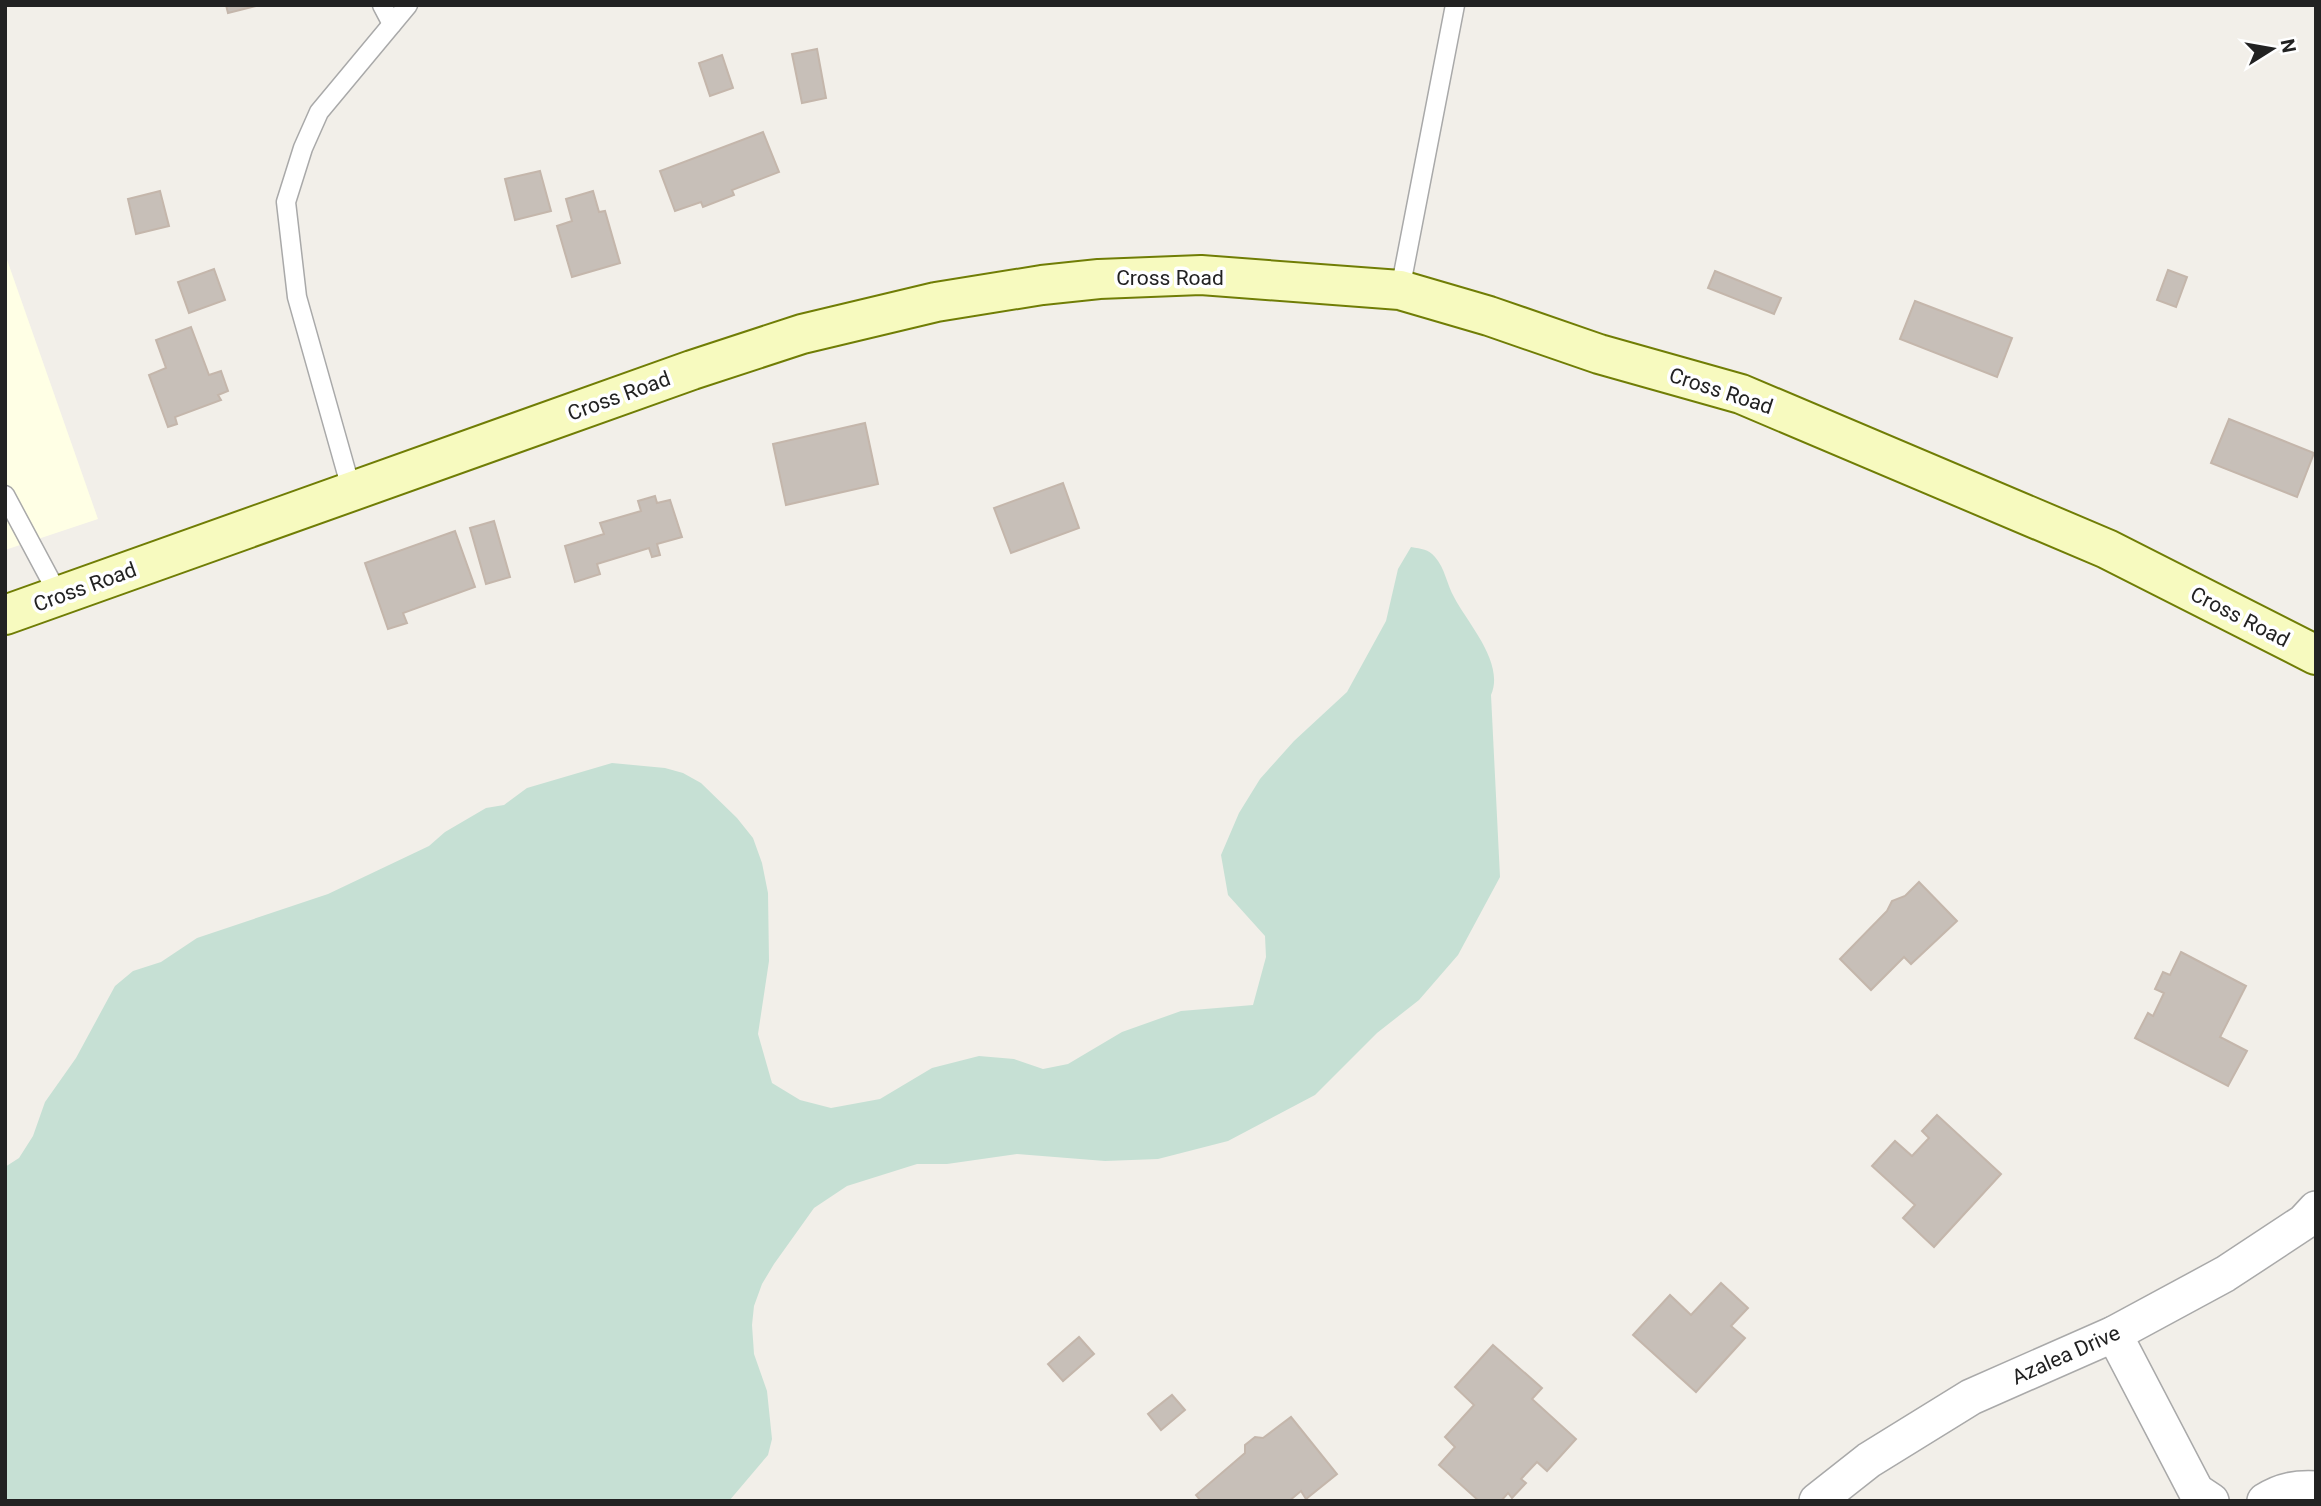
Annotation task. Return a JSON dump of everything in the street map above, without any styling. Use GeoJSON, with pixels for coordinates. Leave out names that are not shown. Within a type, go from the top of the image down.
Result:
{"type":"FeatureCollection","features":[{"type":"Feature","properties":{"kind":"street","name":"Cross Road"},"geometry":{"type":"LineString","coordinates":[[5,615],[692,370],[803,334],[936,302],[1042,285],[1099,279],[1191,276],[1400,289],[1599,354],[1741,394],[2107,549],[2316,655]]}},
{"type":"Feature","properties":{"kind":"street","name":"Azalea Drive"},"geometry":{"type":"LineString","coordinates":[[1817,1501],[1869,1460],[1971,1397],[2114,1334],[2225,1274],[2304,1222],[2316,1209]]}},
{"type":"Feature","properties":{"kind":"street"},"geometry":{"type":"LineString","coordinates":[[2114,1334],[2196,1491],[2211,1501]]}},
{"type":"Feature","properties":{"kind":"street"},"geometry":{"type":"LineString","coordinates":[[2266,1501],[2277,1493],[2298,1488],[2316,1489]]}},
{"type":"Feature","properties":{"kind":"lane"},"geometry":{"type":"LineString","coordinates":[[383,5],[392,24]]}},
{"type":"Feature","properties":{"kind":"lane"},"geometry":{"type":"LineString","coordinates":[[352,492],[297,297],[286,202],[303,148],[319,112],[408,5]]}},
{"type":"Feature","properties":{"kind":"lane"},"geometry":{"type":"LineString","coordinates":[[1400,289],[1455,5]]}},
{"type":"Feature","properties":{"kind":"lane"},"geometry":{"type":"LineString","coordinates":[[5,495],[59,596]]}},
{"type":"Feature","properties":{"kind":"shaded area"},"geometry":{"type":"Polygon","coordinates":[[[5,254],[98,519],[5,550],[5,254]]]}},
{"type":"Feature","properties":{"kind":"shaded area"},"geometry":{"type":"Polygon","coordinates":[[[1411,547],[1427,551],[1438,561],[1454,597],[1483,644],[1493,670],[1491,695],[1500,877],[1458,955],[1419,1000],[1377,1033],[1315,1095],[1228,1141],[1158,1159],[1105,1161],[1017,1154],[947,1164],[917,1164],[847,1186],[814,1208],[774,1264],[762,1284],[754,1306],[754,1354],[767,1391],[772,1439],[768,1455],[729,1501],[5,1501],[5,1167],[19,1158],[33,1136],[45,1102],[76,1058],[115,986],[133,971],[161,962],[197,938],[328,894],[429,846],[445,832],[486,808],[504,805],[527,788],[612,763],[665,768],[683,773],[701,783],[737,818],[753,838],[762,863],[768,893],[769,961],[758,1034],[772,1083],[800,1100],[831,1108],[880,1099],[932,1068],[979,1056],[1014,1059],[1043,1069],[1068,1064],[1122,1032],[1181,1011],[1253,1005],[1266,957],[1265,936],[1228,895],[1221,855],[1239,813],[1260,779],[1294,741],[1347,692],[1386,621],[1398,569],[1411,547]]]}},
{"type":"Feature","properties":{"kind":"building"},"geometry":{"type":"Polygon","coordinates":[[[226,5],[260,5],[228,13],[226,5]]]}},
{"type":"Feature","properties":{"kind":"building"},"geometry":{"type":"Polygon","coordinates":[[[817,49],[826,98],[802,103],[792,54],[817,49]]]}},
{"type":"Feature","properties":{"kind":"building"},"geometry":{"type":"Polygon","coordinates":[[[722,55],[733,88],[710,96],[699,63],[722,55]]]}},
{"type":"Feature","properties":{"kind":"building"},"geometry":{"type":"Polygon","coordinates":[[[763,132],[779,172],[732,190],[734,195],[703,207],[701,202],[675,211],[660,171],[763,132]]]}},
{"type":"Feature","properties":{"kind":"building"},"geometry":{"type":"Polygon","coordinates":[[[540,171],[551,211],[515,220],[505,179],[540,171]]]}},
{"type":"Feature","properties":{"kind":"building"},"geometry":{"type":"Polygon","coordinates":[[[160,191],[169,226],[136,234],[128,199],[160,191]]]}},
{"type":"Feature","properties":{"kind":"building"},"geometry":{"type":"Polygon","coordinates":[[[593,191],[599,212],[605,211],[620,263],[572,277],[557,226],[572,221],[566,199],[593,191]]]}},
{"type":"Feature","properties":{"kind":"building"},"geometry":{"type":"Polygon","coordinates":[[[214,269],[225,300],[189,313],[178,282],[214,269]]]}},
{"type":"Feature","properties":{"kind":"building"},"geometry":{"type":"Polygon","coordinates":[[[2168,270],[2187,277],[2176,307],[2157,300],[2168,270]]]}},
{"type":"Feature","properties":{"kind":"building"},"geometry":{"type":"Polygon","coordinates":[[[1715,271],[1781,298],[1774,314],[1708,288],[1715,271]]]}},
{"type":"Feature","properties":{"kind":"building"},"geometry":{"type":"Polygon","coordinates":[[[1915,301],[2012,338],[1997,377],[1900,339],[1915,301]]]}},
{"type":"Feature","properties":{"kind":"building"},"geometry":{"type":"Polygon","coordinates":[[[191,327],[209,375],[221,371],[228,391],[218,395],[221,400],[175,417],[177,424],[168,427],[149,375],[166,368],[156,340],[191,327]]]}},
{"type":"Feature","properties":{"kind":"building"},"geometry":{"type":"Polygon","coordinates":[[[2229,419],[2314,453],[2297,497],[2211,463],[2229,419]]]}},
{"type":"Feature","properties":{"kind":"building"},"geometry":{"type":"Polygon","coordinates":[[[865,423],[878,484],[786,505],[773,444],[865,423]]]}},
{"type":"Feature","properties":{"kind":"building"},"geometry":{"type":"Polygon","coordinates":[[[1063,483],[1079,528],[1011,553],[994,508],[1063,483]]]}},
{"type":"Feature","properties":{"kind":"building"},"geometry":{"type":"Polygon","coordinates":[[[655,496],[657,503],[670,500],[682,537],[657,544],[660,555],[652,557],[649,548],[597,564],[600,574],[575,582],[565,546],[604,534],[600,523],[641,511],[638,501],[655,496]]]}},
{"type":"Feature","properties":{"kind":"building"},"geometry":{"type":"Polygon","coordinates":[[[494,521],[510,577],[486,584],[470,528],[494,521]]]}},
{"type":"Feature","properties":{"kind":"building"},"geometry":{"type":"Polygon","coordinates":[[[455,531],[475,587],[403,613],[407,623],[388,629],[365,563],[455,531]]]}},
{"type":"Feature","properties":{"kind":"building"},"geometry":{"type":"Polygon","coordinates":[[[1919,882],[1957,921],[1911,964],[1904,957],[1871,990],[1840,959],[1887,911],[1892,901],[1905,896],[1919,882]]]}},
{"type":"Feature","properties":{"kind":"building"},"geometry":{"type":"Polygon","coordinates":[[[2181,952],[2246,986],[2220,1037],[2247,1051],[2228,1086],[2135,1038],[2148,1013],[2153,1016],[2164,993],[2155,989],[2163,972],[2170,975],[2181,952]]]}},
{"type":"Feature","properties":{"kind":"building"},"geometry":{"type":"Polygon","coordinates":[[[1937,1115],[2001,1174],[1934,1247],[1903,1218],[1915,1205],[1872,1166],[1895,1141],[1912,1156],[1929,1138],[1922,1131],[1937,1115]]]}},
{"type":"Feature","properties":{"kind":"building"},"geometry":{"type":"Polygon","coordinates":[[[1721,1283],[1748,1308],[1731,1326],[1745,1338],[1696,1392],[1633,1335],[1670,1295],[1691,1315],[1721,1283]]]}},
{"type":"Feature","properties":{"kind":"building"},"geometry":{"type":"Polygon","coordinates":[[[1079,1337],[1094,1354],[1063,1381],[1048,1364],[1079,1337]]]}},
{"type":"Feature","properties":{"kind":"building"},"geometry":{"type":"Polygon","coordinates":[[[1493,1345],[1542,1388],[1532,1399],[1576,1439],[1547,1471],[1537,1462],[1521,1479],[1526,1483],[1512,1498],[1508,1493],[1501,1501],[1479,1501],[1439,1465],[1455,1447],[1445,1437],[1474,1405],[1455,1387],[1493,1345]]]}},
{"type":"Feature","properties":{"kind":"building"},"geometry":{"type":"Polygon","coordinates":[[[1172,1395],[1185,1410],[1161,1430],[1148,1414],[1172,1395]]]}},
{"type":"Feature","properties":{"kind":"building"},"geometry":{"type":"Polygon","coordinates":[[[1291,1417],[1337,1474],[1306,1499],[1301,1491],[1289,1501],[1201,1501],[1196,1495],[1245,1453],[1245,1445],[1255,1437],[1263,1438],[1291,1417]]]}}]}
